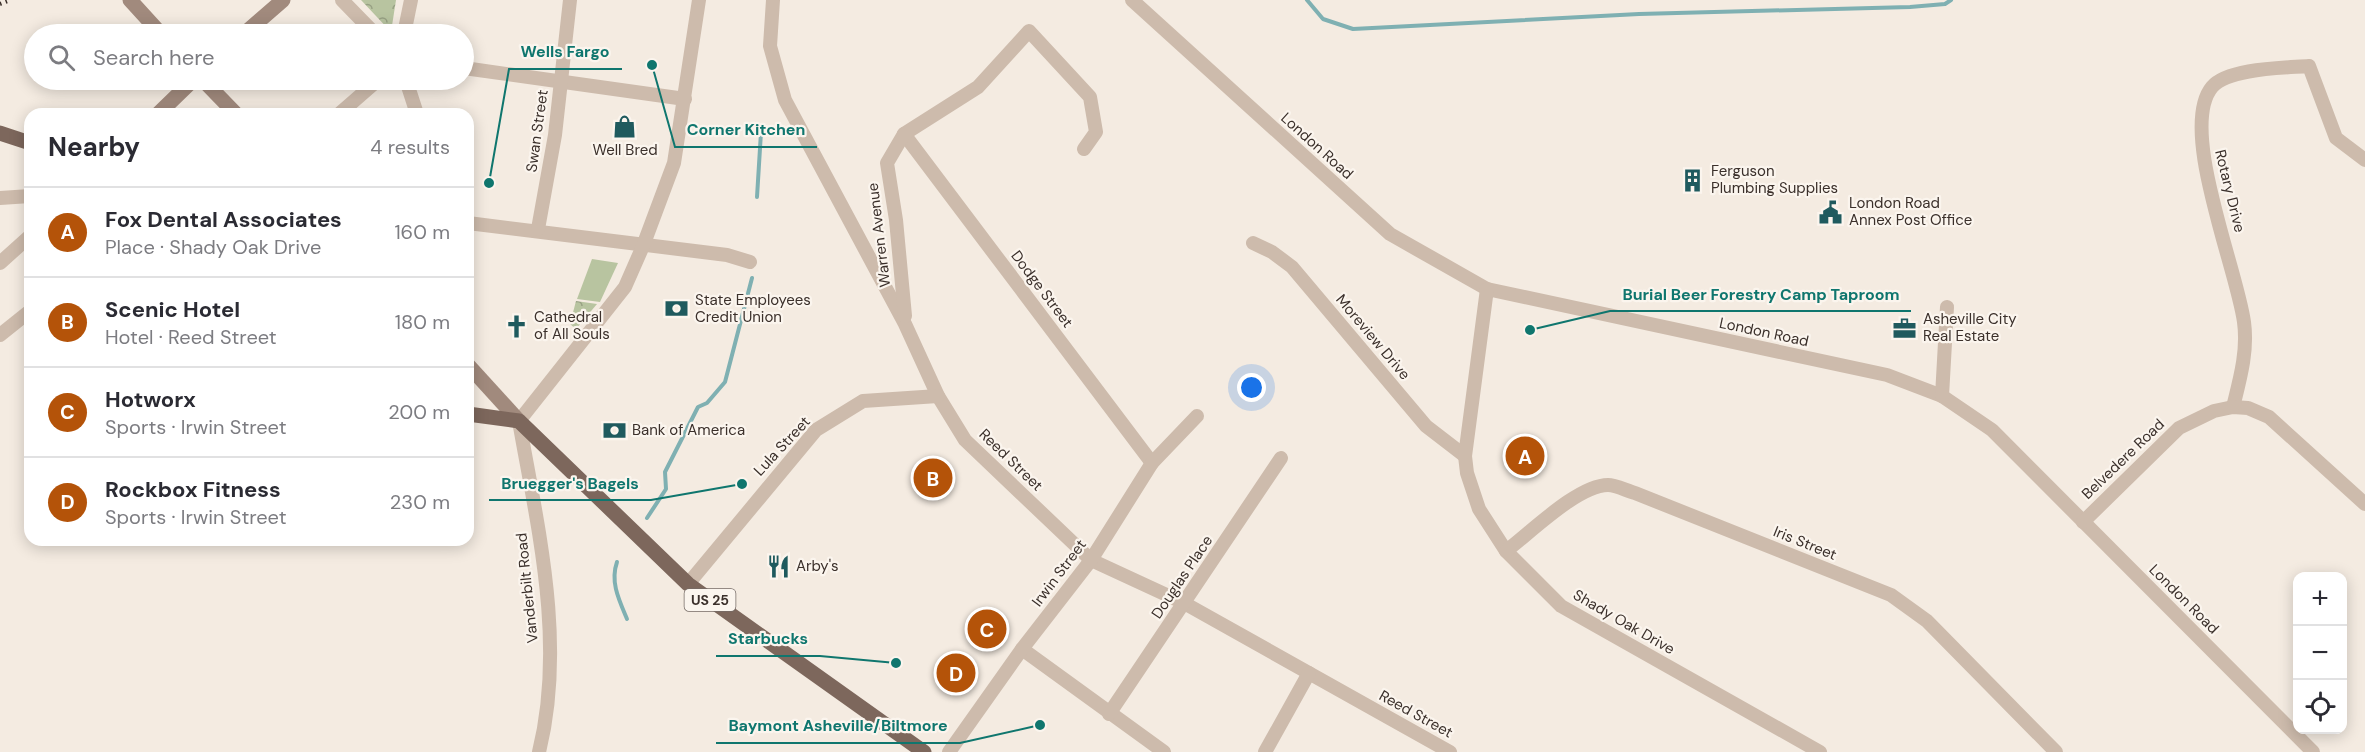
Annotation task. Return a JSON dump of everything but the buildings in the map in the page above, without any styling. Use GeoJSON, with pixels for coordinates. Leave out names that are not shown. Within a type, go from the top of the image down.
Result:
{"type":"FeatureCollection","features":[{"type":"Feature","properties":{"kind":"main road"},"geometry":{"type":"LineString","coordinates":[[130,0],[152,24]]}},
{"type":"Feature","properties":{"kind":"main road"},"geometry":{"type":"LineString","coordinates":[[255,24],[283,0]]}},
{"type":"Feature","properties":{"kind":"main road"},"geometry":{"type":"LineString","coordinates":[[164,108],[183,90]]}},
{"type":"Feature","properties":{"kind":"main road"},"geometry":{"type":"LineString","coordinates":[[213,90],[230,108]]}},
{"type":"Feature","properties":{"kind":"main road"},"geometry":{"type":"LineString","coordinates":[[4,134],[24,141]]}},
{"type":"Feature","properties":{"kind":"main road"},"geometry":{"type":"LineString","coordinates":[[474,372],[519,421]]}},
{"type":"Feature","properties":{"kind":"main road"},"geometry":{"type":"LineString","coordinates":[[474,415],[519,421]]}},
{"type":"Feature","properties":{"kind":"main road","name":"US 25"},"geometry":{"type":"LineString","coordinates":[[519,421],[688,584],[924,752]]}},
{"type":"Feature","properties":{"kind":"street"},"geometry":{"type":"LineString","coordinates":[[342,0],[365,24]]}},
{"type":"Feature","properties":{"kind":"street"},"geometry":{"type":"LineString","coordinates":[[406,24],[411,0]]}},
{"type":"Feature","properties":{"kind":"street","name":"Swan Street"},"geometry":{"type":"LineString","coordinates":[[537,230],[553,143],[570,0]]}},
{"type":"Feature","properties":{"kind":"street"},"geometry":{"type":"LineString","coordinates":[[519,421],[625,287],[643,246],[674,163],[699,0]]}},
{"type":"Feature","properties":{"kind":"street","name":"Reed Street"},"geometry":{"type":"LineString","coordinates":[[773,0],[770,46],[785,100],[905,324],[938,396],[965,440],[1091,560],[1184,603],[1450,752]]}},
{"type":"Feature","properties":{"kind":"street","name":"London Road"},"geometry":{"type":"LineString","coordinates":[[1132,0],[1390,234],[1487,289],[1887,375],[1942,396],[1992,429],[2313,752]]}},
{"type":"Feature","properties":{"kind":"street","name":"Warren Avenue"},"geometry":{"type":"LineString","coordinates":[[905,324],[896,220],[887,163],[904,134],[978,87],[1029,31],[1090,97],[1096,132],[1084,149]]}},
{"type":"Feature","properties":{"kind":"street","name":"Rotary Drive"},"geometry":{"type":"LineString","coordinates":[[2233,407],[2246,350],[2244,323],[2237,284],[2203,158],[2200,125],[2203,102],[2213,86],[2228,76],[2309,66],[2336,138],[2365,160]]}},
{"type":"Feature","properties":{"kind":"street"},"geometry":{"type":"LineString","coordinates":[[474,69],[685,99]]}},
{"type":"Feature","properties":{"kind":"street"},"geometry":{"type":"LineString","coordinates":[[346,108],[367,90]]}},
{"type":"Feature","properties":{"kind":"street"},"geometry":{"type":"LineString","coordinates":[[409,90],[415,108]]}},
{"type":"Feature","properties":{"kind":"street","name":"Dodge Street"},"geometry":{"type":"LineString","coordinates":[[904,134],[1152,463]]}},
{"type":"Feature","properties":{"kind":"street"},"geometry":{"type":"LineString","coordinates":[[0,198],[24,196]]}},
{"type":"Feature","properties":{"kind":"street"},"geometry":{"type":"LineString","coordinates":[[474,224],[727,255],[750,262]]}},
{"type":"Feature","properties":{"kind":"street"},"geometry":{"type":"LineString","coordinates":[[0,263],[24,241]]}},
{"type":"Feature","properties":{"kind":"street","name":"Moreview Drive"},"geometry":{"type":"LineString","coordinates":[[1253,243],[1272,252],[1293,267],[1426,426],[1465,456]]}},
{"type":"Feature","properties":{"kind":"street","name":"Shady Oak Drive"},"geometry":{"type":"LineString","coordinates":[[1487,289],[1465,456],[1467,473],[1479,509],[1506,551],[1561,606],[1820,752]]}},
{"type":"Feature","properties":{"kind":"street"},"geometry":{"type":"LineString","coordinates":[[1942,396],[1947,307]]}},
{"type":"Feature","properties":{"kind":"street"},"geometry":{"type":"LineString","coordinates":[[0,335],[24,316]]}},
{"type":"Feature","properties":{"kind":"street","name":"Lula Street"},"geometry":{"type":"LineString","coordinates":[[688,584],[816,430],[863,401],[938,396]]}},
{"type":"Feature","properties":{"kind":"street"},"geometry":{"type":"LineString","coordinates":[[2233,407],[2248,408],[2269,417],[2365,504]]}},
{"type":"Feature","properties":{"kind":"street","name":"Belvedere Road"},"geometry":{"type":"LineString","coordinates":[[2083,522],[2179,428],[2214,411],[2233,407]]}},
{"type":"Feature","properties":{"kind":"street","name":"Irwin Street"},"geometry":{"type":"LineString","coordinates":[[949,752],[1022,649],[1091,560],[1152,463],[1197,416]]}},
{"type":"Feature","properties":{"kind":"street","name":"Vanderbilt Road"},"geometry":{"type":"LineString","coordinates":[[519,421],[542,552],[549,620],[548,702],[539,752]]}},
{"type":"Feature","properties":{"kind":"street","name":"Douglas Place"},"geometry":{"type":"LineString","coordinates":[[1109,714],[1281,458]]}},
{"type":"Feature","properties":{"kind":"street","name":"Iris Street"},"geometry":{"type":"LineString","coordinates":[[1506,551],[1576,497],[1594,488],[1608,485],[1635,493],[1891,595],[1927,621],[2056,752]]}},
{"type":"Feature","properties":{"kind":"street"},"geometry":{"type":"LineString","coordinates":[[1022,649],[1164,752]]}},
{"type":"Feature","properties":{"kind":"street"},"geometry":{"type":"LineString","coordinates":[[1265,752],[1309,673]]}},
{"type":"Feature","properties":{"kind":"green space"},"geometry":{"type":"Polygon","coordinates":[[[361,0],[396,0],[392,24],[384,24],[361,0]]]}},
{"type":"Feature","properties":{"kind":"green space"},"geometry":{"type":"Polygon","coordinates":[[[592,259],[618,263],[600,302],[577,299],[592,259]]]}},
{"type":"Feature","properties":{"kind":"green space"},"geometry":{"type":"Polygon","coordinates":[[[576,301],[597,304],[576,329],[570,324],[576,301]]]}},
{"type":"Feature","properties":{"kind":"waterway"},"geometry":{"type":"LineString","coordinates":[[1307,0],[1323,19],[1353,29],[1639,14],[1910,7],[1945,4],[1951,0]]}},
{"type":"Feature","properties":{"kind":"waterway"},"geometry":{"type":"LineString","coordinates":[[757,197],[761,132]]}},
{"type":"Feature","properties":{"kind":"waterway"},"geometry":{"type":"LineString","coordinates":[[647,518],[666,489],[665,472],[698,407],[707,403],[725,382],[752,278]]}},
{"type":"Feature","properties":{"kind":"waterway"},"geometry":{"type":"LineString","coordinates":[[617,562],[615,584],[627,619]]}},
{"type":"Feature","properties":{"kind":"railway"},"geometry":{"type":"LineString","coordinates":[[0,4],[11,0]]}},
{"type":"Feature","properties":{"kind":"place","name":"Corner Kitchen"},"geometry":{"type":"Point","coordinates":[652,65]}},
{"type":"Feature","properties":{"kind":"place","name":"Well Bred"},"geometry":{"type":"Point","coordinates":[625,126]}},
{"type":"Feature","properties":{"kind":"place","name":"Ferguson Plumbing Supplies"},"geometry":{"type":"Point","coordinates":[1693,180]}},
{"type":"Feature","properties":{"kind":"place","name":"Wells Fargo"},"geometry":{"type":"Point","coordinates":[489,183]}},
{"type":"Feature","properties":{"kind":"place","name":"London Road Annex Post Office"},"geometry":{"type":"Point","coordinates":[1831,212]}},
{"type":"Feature","properties":{"kind":"place","name":"State Employees Credit Union"},"geometry":{"type":"Point","coordinates":[677,309]}},
{"type":"Feature","properties":{"kind":"place","name":"Cathedral of All Souls"},"geometry":{"type":"Point","coordinates":[516,326]}},
{"type":"Feature","properties":{"kind":"place","name":"Asheville City Real Estate"},"geometry":{"type":"Point","coordinates":[1905,328]}},
{"type":"Feature","properties":{"kind":"place","name":"Burial Beer Forestry Camp Taproom"},"geometry":{"type":"Point","coordinates":[1530,330]}},
{"type":"Feature","properties":{"kind":"place","name":"Bank of America"},"geometry":{"type":"Point","coordinates":[614,430]}},
{"type":"Feature","properties":{"kind":"place","name":"Fox Dental Associates"},"geometry":{"type":"Point","coordinates":[1525,456]}},
{"type":"Feature","properties":{"kind":"place","name":"Scenic Hotel"},"geometry":{"type":"Point","coordinates":[933,478]}},
{"type":"Feature","properties":{"kind":"place","name":"Bruegger's Bagels"},"geometry":{"type":"Point","coordinates":[742,484]}},
{"type":"Feature","properties":{"kind":"place","name":"Arby's"},"geometry":{"type":"Point","coordinates":[778,566]}},
{"type":"Feature","properties":{"kind":"place","name":"Hotworx"},"geometry":{"type":"Point","coordinates":[987,629]}},
{"type":"Feature","properties":{"kind":"place","name":"Starbucks"},"geometry":{"type":"Point","coordinates":[896,663]}},
{"type":"Feature","properties":{"kind":"place","name":"Rockbox Fitness"},"geometry":{"type":"Point","coordinates":[956,673]}},
{"type":"Feature","properties":{"kind":"place","name":"Baymont Asheville/Biltmore"},"geometry":{"type":"Point","coordinates":[1040,725]}}]}
